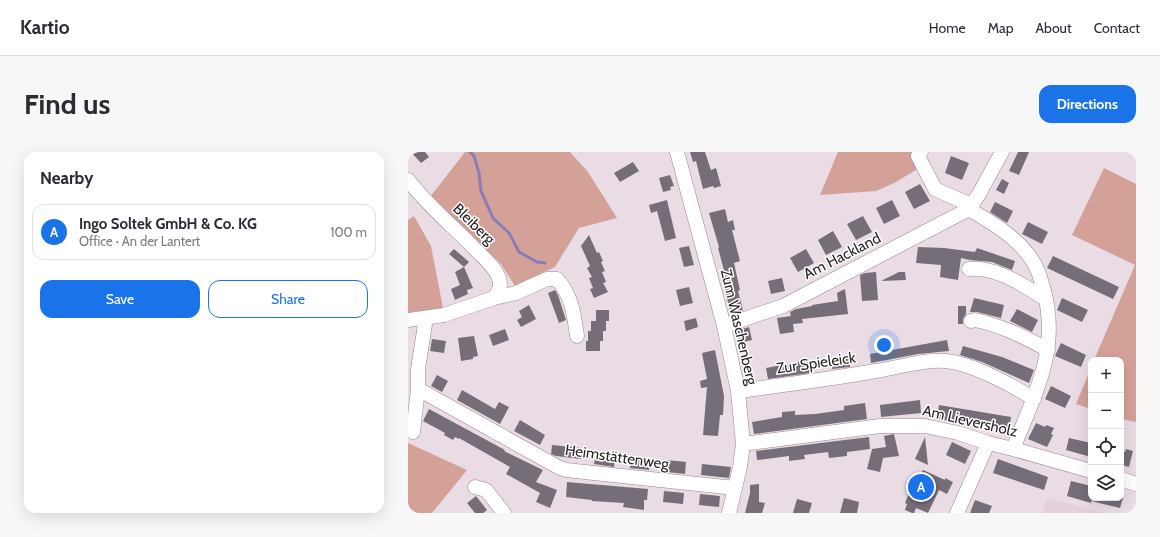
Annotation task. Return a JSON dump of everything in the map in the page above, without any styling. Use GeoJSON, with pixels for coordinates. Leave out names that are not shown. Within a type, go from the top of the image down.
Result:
{"type":"FeatureCollection","features":[{"type":"Feature","properties":{"kind":"street","name":"Zum Waschenberg"},"geometry":{"type":"LineString","coordinates":[[677,152],[724,326],[738,391],[743,444],[740,467],[729,513]]}},
{"type":"Feature","properties":{"kind":"street"},"geometry":{"type":"LineString","coordinates":[[921,152],[918,156],[935,189],[970,207],[1011,237],[1027,252],[1038,270],[1046,299],[1049,328],[1048,350],[1034,399],[1013,449]]}},
{"type":"Feature","properties":{"kind":"street","name":"Am Hackland"},"geometry":{"type":"LineString","coordinates":[[724,326],[783,306],[970,207],[982,189],[1002,152]]}},
{"type":"Feature","properties":{"kind":"street","name":"Bleiberg"},"geometry":{"type":"LineString","coordinates":[[408,180],[435,210],[492,266],[500,283],[498,293],[494,298]]}},
{"type":"Feature","properties":{"kind":"street"},"geometry":{"type":"LineString","coordinates":[[969,270],[978,268],[996,273],[1046,299]]}},
{"type":"Feature","properties":{"kind":"street"},"geometry":{"type":"LineString","coordinates":[[408,320],[444,315],[494,298],[516,293],[547,279],[557,279],[565,288],[571,303],[577,336]]}},
{"type":"Feature","properties":{"kind":"street"},"geometry":{"type":"LineString","coordinates":[[413,432],[418,389],[418,368],[426,318]]}},
{"type":"Feature","properties":{"kind":"street"},"geometry":{"type":"LineString","coordinates":[[971,321],[975,320],[1003,328],[1048,350]]}},
{"type":"Feature","properties":{"kind":"street","name":"Zur Spieleick"},"geometry":{"type":"LineString","coordinates":[[738,391],[812,382],[924,362],[946,361],[984,373],[1018,389],[1034,399]]}},
{"type":"Feature","properties":{"kind":"street","name":"Heimstättenweg"},"geometry":{"type":"LineString","coordinates":[[418,389],[558,467],[566,470],[735,488]]}},
{"type":"Feature","properties":{"kind":"street","name":"Am Lieversholz"},"geometry":{"type":"LineString","coordinates":[[743,444],[880,426],[925,426],[958,433],[988,443],[1088,470]]}},
{"type":"Feature","properties":{"kind":"street"},"geometry":{"type":"LineString","coordinates":[[957,513],[988,443]]}},
{"type":"Feature","properties":{"kind":"street"},"geometry":{"type":"LineString","coordinates":[[1124,481],[1136,484]]}},
{"type":"Feature","properties":{"kind":"street"},"geometry":{"type":"LineString","coordinates":[[475,487],[486,490],[504,513]]}},
{"type":"Feature","properties":{"kind":"shaded area"},"geometry":{"type":"Polygon","coordinates":[[[465,152],[570,152],[588,172],[617,218],[579,228],[555,267],[515,286],[501,264],[430,197],[465,152]]]}},
{"type":"Feature","properties":{"kind":"shaded area"},"geometry":{"type":"Polygon","coordinates":[[[838,152],[927,152],[921,167],[894,183],[876,191],[820,195],[838,152]]]}},
{"type":"Feature","properties":{"kind":"shaded area"},"geometry":{"type":"Polygon","coordinates":[[[1104,168],[1136,184],[1136,422],[1124,420],[1124,357],[1095,357],[1135,265],[1072,235],[1104,168]]]}},
{"type":"Feature","properties":{"kind":"shaded area"},"geometry":{"type":"Polygon","coordinates":[[[414,216],[431,246],[443,308],[426,314],[408,314],[408,220],[414,216]]]}},
{"type":"Feature","properties":{"kind":"shaded area"},"geometry":{"type":"Polygon","coordinates":[[[1088,375],[1088,408],[1076,404],[1088,375]]]}},
{"type":"Feature","properties":{"kind":"shaded area"},"geometry":{"type":"Polygon","coordinates":[[[408,443],[467,470],[432,513],[408,513],[408,443]]]}},
{"type":"Feature","properties":{"kind":"shaded area"},"geometry":{"type":"Polygon","coordinates":[[[1047,498],[1105,513],[1042,513],[1047,498]]]}},
{"type":"Feature","properties":{"kind":"building"},"geometry":{"type":"Polygon","coordinates":[[[411,152],[425,152],[429,157],[421,163],[411,152]]]}},
{"type":"Feature","properties":{"kind":"building"},"geometry":{"type":"Polygon","coordinates":[[[690,152],[705,152],[711,170],[716,168],[721,186],[714,188],[713,186],[703,189],[696,161],[693,162],[690,152]]]}},
{"type":"Feature","properties":{"kind":"building"},"geometry":{"type":"Polygon","coordinates":[[[1018,152],[1029,152],[1019,175],[1009,171],[1018,152]]]}},
{"type":"Feature","properties":{"kind":"building"},"geometry":{"type":"Polygon","coordinates":[[[951,156],[969,163],[962,180],[945,173],[951,156]]]}},
{"type":"Feature","properties":{"kind":"building"},"geometry":{"type":"Polygon","coordinates":[[[633,162],[639,171],[620,182],[614,173],[633,162]]]}},
{"type":"Feature","properties":{"kind":"building"},"geometry":{"type":"Polygon","coordinates":[[[670,175],[674,186],[670,187],[671,190],[663,192],[659,178],[670,175]]]}},
{"type":"Feature","properties":{"kind":"building"},"geometry":{"type":"Polygon","coordinates":[[[1002,179],[1009,183],[1004,194],[996,190],[1002,179]]]}},
{"type":"Feature","properties":{"kind":"building"},"geometry":{"type":"Polygon","coordinates":[[[920,184],[930,201],[914,209],[905,192],[920,184]]]}},
{"type":"Feature","properties":{"kind":"building"},"geometry":{"type":"Polygon","coordinates":[[[667,200],[676,238],[665,241],[657,211],[651,213],[649,205],[667,200]]]}},
{"type":"Feature","properties":{"kind":"building"},"geometry":{"type":"Polygon","coordinates":[[[892,200],[900,216],[884,224],[876,208],[892,200]]]}},
{"type":"Feature","properties":{"kind":"building"},"geometry":{"type":"Polygon","coordinates":[[[995,202],[1013,211],[1007,223],[990,212],[995,202]]]}},
{"type":"Feature","properties":{"kind":"building"},"geometry":{"type":"Polygon","coordinates":[[[725,209],[728,222],[733,220],[735,230],[732,230],[740,261],[734,263],[740,290],[738,291],[743,311],[731,314],[722,279],[726,278],[709,213],[725,209]]]}},
{"type":"Feature","properties":{"kind":"building"},"geometry":{"type":"Polygon","coordinates":[[[863,216],[872,232],[856,240],[847,224],[863,216]]]}},
{"type":"Feature","properties":{"kind":"building"},"geometry":{"type":"Polygon","coordinates":[[[1028,222],[1048,232],[1042,244],[1022,234],[1028,222]]]}},
{"type":"Feature","properties":{"kind":"building"},"geometry":{"type":"Polygon","coordinates":[[[833,231],[842,247],[826,255],[818,240],[833,231]]]}},
{"type":"Feature","properties":{"kind":"building"},"geometry":{"type":"Polygon","coordinates":[[[589,235],[597,253],[599,252],[603,261],[601,262],[605,271],[602,272],[606,282],[603,283],[608,292],[594,298],[590,289],[593,288],[589,278],[592,277],[587,268],[590,266],[581,246],[589,235]]]}},
{"type":"Feature","properties":{"kind":"building"},"geometry":{"type":"Polygon","coordinates":[[[689,246],[694,265],[684,267],[679,248],[689,246]]]}},
{"type":"Feature","properties":{"kind":"building"},"geometry":{"type":"Polygon","coordinates":[[[918,247],[944,248],[975,252],[977,248],[1015,261],[1012,270],[992,262],[961,258],[958,280],[940,277],[941,265],[916,263],[918,247]]]}},
{"type":"Feature","properties":{"kind":"building"},"geometry":{"type":"Polygon","coordinates":[[[454,249],[469,262],[464,267],[449,254],[454,249]]]}},
{"type":"Feature","properties":{"kind":"building"},"geometry":{"type":"Polygon","coordinates":[[[806,249],[814,263],[798,272],[790,258],[806,249]]]}},
{"type":"Feature","properties":{"kind":"building"},"geometry":{"type":"Polygon","coordinates":[[[1053,256],[1119,287],[1113,299],[1047,268],[1053,256]]]}},
{"type":"Feature","properties":{"kind":"building"},"geometry":{"type":"Polygon","coordinates":[[[464,267],[473,288],[467,290],[468,294],[455,300],[451,289],[460,285],[455,272],[464,267]]]}},
{"type":"Feature","properties":{"kind":"building"},"geometry":{"type":"Polygon","coordinates":[[[876,272],[878,300],[862,301],[860,275],[876,272]]]}},
{"type":"Feature","properties":{"kind":"building"},"geometry":{"type":"Polygon","coordinates":[[[899,272],[905,272],[906,280],[881,281],[899,272]]]}},
{"type":"Feature","properties":{"kind":"building"},"geometry":{"type":"Polygon","coordinates":[[[782,278],[785,291],[771,294],[768,281],[782,278]]]}},
{"type":"Feature","properties":{"kind":"building"},"geometry":{"type":"Polygon","coordinates":[[[689,287],[693,303],[680,306],[676,290],[689,287]]]}},
{"type":"Feature","properties":{"kind":"building"},"geometry":{"type":"Polygon","coordinates":[[[845,289],[848,314],[802,319],[803,323],[793,324],[794,332],[780,334],[777,318],[791,316],[790,312],[796,309],[838,301],[837,293],[845,289]]]}},
{"type":"Feature","properties":{"kind":"building"},"geometry":{"type":"Polygon","coordinates":[[[555,290],[566,320],[559,323],[548,293],[555,290]]]}},
{"type":"Feature","properties":{"kind":"building"},"geometry":{"type":"Polygon","coordinates":[[[974,298],[1004,305],[1001,318],[977,312],[970,312],[974,298]]]}},
{"type":"Feature","properties":{"kind":"building"},"geometry":{"type":"Polygon","coordinates":[[[1062,298],[1088,310],[1082,322],[1057,310],[1062,298]]]}},
{"type":"Feature","properties":{"kind":"building"},"geometry":{"type":"Polygon","coordinates":[[[529,305],[536,319],[521,327],[517,320],[522,317],[519,311],[529,305]]]}},
{"type":"Feature","properties":{"kind":"building"},"geometry":{"type":"Polygon","coordinates":[[[958,306],[966,306],[966,314],[963,319],[963,324],[958,324],[958,306]]]}},
{"type":"Feature","properties":{"kind":"building"},"geometry":{"type":"Polygon","coordinates":[[[1017,309],[1038,320],[1032,332],[1010,321],[1017,309]]]}},
{"type":"Feature","properties":{"kind":"building"},"geometry":{"type":"Polygon","coordinates":[[[596,310],[609,310],[609,321],[606,321],[606,331],[603,331],[603,341],[600,341],[600,351],[586,351],[588,331],[591,331],[591,321],[596,321],[596,310]]]}},
{"type":"Feature","properties":{"kind":"building"},"geometry":{"type":"Polygon","coordinates":[[[696,318],[698,327],[686,331],[684,321],[696,318]]]}},
{"type":"Feature","properties":{"kind":"building"},"geometry":{"type":"Polygon","coordinates":[[[749,327],[752,340],[739,343],[736,331],[749,327]]]}},
{"type":"Feature","properties":{"kind":"building"},"geometry":{"type":"Polygon","coordinates":[[[505,329],[509,340],[493,346],[489,335],[505,329]]]}},
{"type":"Feature","properties":{"kind":"building"},"geometry":{"type":"Polygon","coordinates":[[[474,336],[478,356],[473,357],[473,359],[461,361],[458,338],[474,336]]]}},
{"type":"Feature","properties":{"kind":"building"},"geometry":{"type":"Polygon","coordinates":[[[432,339],[446,341],[444,353],[430,351],[432,339]]]}},
{"type":"Feature","properties":{"kind":"building"},"geometry":{"type":"Polygon","coordinates":[[[947,340],[949,351],[918,354],[871,363],[870,354],[947,340]]]}},
{"type":"Feature","properties":{"kind":"building"},"geometry":{"type":"Polygon","coordinates":[[[1061,343],[1086,355],[1081,367],[1055,356],[1061,343]]]}},
{"type":"Feature","properties":{"kind":"building"},"geometry":{"type":"Polygon","coordinates":[[[963,346],[1002,357],[1034,370],[1029,383],[982,362],[960,355],[963,346]]]}},
{"type":"Feature","properties":{"kind":"building"},"geometry":{"type":"Polygon","coordinates":[[[715,350],[724,396],[723,415],[720,415],[718,436],[703,435],[707,387],[701,388],[700,381],[707,379],[702,353],[715,350]]]}},
{"type":"Feature","properties":{"kind":"building"},"geometry":{"type":"Polygon","coordinates":[[[849,356],[850,367],[832,369],[830,359],[849,356]]]}},
{"type":"Feature","properties":{"kind":"building"},"geometry":{"type":"Polygon","coordinates":[[[808,360],[810,373],[768,379],[766,368],[808,360]]]}},
{"type":"Feature","properties":{"kind":"building"},"geometry":{"type":"Polygon","coordinates":[[[437,375],[448,381],[442,392],[431,386],[437,375]]]}},
{"type":"Feature","properties":{"kind":"building"},"geometry":{"type":"Polygon","coordinates":[[[1051,386],[1071,396],[1065,408],[1045,399],[1051,386]]]}},
{"type":"Feature","properties":{"kind":"building"},"geometry":{"type":"Polygon","coordinates":[[[462,390],[495,409],[499,402],[509,407],[500,424],[457,400],[462,390]]]}},
{"type":"Feature","properties":{"kind":"building"},"geometry":{"type":"Polygon","coordinates":[[[920,400],[921,413],[881,417],[880,405],[920,400]]]}},
{"type":"Feature","properties":{"kind":"building"},"geometry":{"type":"Polygon","coordinates":[[[865,403],[867,419],[754,434],[752,422],[782,417],[782,412],[795,411],[795,415],[815,414],[844,410],[844,406],[865,403]]]}},
{"type":"Feature","properties":{"kind":"building"},"geometry":{"type":"Polygon","coordinates":[[[939,405],[1011,417],[1009,430],[937,419],[939,405]]]}},
{"type":"Feature","properties":{"kind":"building"},"geometry":{"type":"Polygon","coordinates":[[[429,409],[505,450],[504,451],[543,470],[536,482],[557,490],[550,508],[536,502],[540,493],[506,474],[510,467],[459,438],[455,437],[453,440],[444,435],[445,433],[423,421],[429,409]]]}},
{"type":"Feature","properties":{"kind":"building"},"geometry":{"type":"Polygon","coordinates":[[[520,420],[545,435],[540,445],[514,431],[520,420]]]}},
{"type":"Feature","properties":{"kind":"building"},"geometry":{"type":"Polygon","coordinates":[[[1036,423],[1045,427],[1046,425],[1054,428],[1051,434],[1053,435],[1047,447],[1028,439],[1036,423]]]}},
{"type":"Feature","properties":{"kind":"building"},"geometry":{"type":"Polygon","coordinates":[[[894,434],[899,456],[883,458],[880,472],[867,469],[872,449],[886,447],[884,436],[894,434]]]}},
{"type":"Feature","properties":{"kind":"building"},"geometry":{"type":"Polygon","coordinates":[[[869,437],[870,449],[847,452],[847,456],[829,458],[828,452],[804,455],[805,459],[789,461],[789,456],[757,460],[756,451],[869,437]]]}},
{"type":"Feature","properties":{"kind":"building"},"geometry":{"type":"Polygon","coordinates":[[[925,437],[928,465],[915,459],[925,437]]]}},
{"type":"Feature","properties":{"kind":"building"},"geometry":{"type":"Polygon","coordinates":[[[1069,438],[1088,442],[1088,456],[1066,450],[1069,438]]]}},
{"type":"Feature","properties":{"kind":"building"},"geometry":{"type":"Polygon","coordinates":[[[952,442],[971,451],[965,464],[946,455],[952,442]]]}},
{"type":"Feature","properties":{"kind":"building"},"geometry":{"type":"Polygon","coordinates":[[[552,445],[582,448],[581,459],[551,454],[552,445]]]}},
{"type":"Feature","properties":{"kind":"building"},"geometry":{"type":"Polygon","coordinates":[[[1126,449],[1133,451],[1129,467],[1124,466],[1126,449]]]}},
{"type":"Feature","properties":{"kind":"building"},"geometry":{"type":"Polygon","coordinates":[[[596,454],[615,456],[614,467],[594,464],[596,454]]]}},
{"type":"Feature","properties":{"kind":"building"},"geometry":{"type":"Polygon","coordinates":[[[631,458],[650,459],[649,470],[630,468],[631,458]]]}},
{"type":"Feature","properties":{"kind":"building"},"geometry":{"type":"Polygon","coordinates":[[[998,459],[1048,477],[1044,490],[993,473],[998,459]]]}},
{"type":"Feature","properties":{"kind":"building"},"geometry":{"type":"Polygon","coordinates":[[[667,460],[686,462],[685,474],[667,472],[667,460]]]}},
{"type":"Feature","properties":{"kind":"building"},"geometry":{"type":"Polygon","coordinates":[[[702,464],[731,467],[729,478],[701,475],[702,464]]]}},
{"type":"Feature","properties":{"kind":"building"},"geometry":{"type":"Polygon","coordinates":[[[923,470],[953,482],[947,494],[939,490],[928,513],[916,508],[914,513],[912,513],[905,510],[907,504],[905,503],[910,491],[913,492],[923,470]]]}},
{"type":"Feature","properties":{"kind":"building"},"geometry":{"type":"Polygon","coordinates":[[[1071,481],[1088,485],[1088,501],[1091,501],[1091,503],[1067,496],[1071,481]]]}},
{"type":"Feature","properties":{"kind":"building"},"geometry":{"type":"Polygon","coordinates":[[[567,482],[648,489],[647,500],[644,500],[644,510],[623,507],[624,503],[592,501],[566,497],[567,482]]]}},
{"type":"Feature","properties":{"kind":"building"},"geometry":{"type":"Polygon","coordinates":[[[759,484],[759,502],[765,503],[762,513],[745,513],[750,493],[750,485],[759,484]]]}},
{"type":"Feature","properties":{"kind":"building"},"geometry":{"type":"Polygon","coordinates":[[[664,491],[684,493],[683,504],[663,502],[664,491]]]}},
{"type":"Feature","properties":{"kind":"building"},"geometry":{"type":"Polygon","coordinates":[[[700,494],[720,496],[719,507],[699,505],[700,494]]]}},
{"type":"Feature","properties":{"kind":"building"},"geometry":{"type":"Polygon","coordinates":[[[476,496],[487,510],[483,513],[475,513],[467,503],[476,496]]]}},
{"type":"Feature","properties":{"kind":"building"},"geometry":{"type":"Polygon","coordinates":[[[844,498],[859,502],[857,513],[840,513],[844,498]]]}},
{"type":"Feature","properties":{"kind":"building"},"geometry":{"type":"Polygon","coordinates":[[[797,499],[812,503],[809,513],[793,513],[797,499]]]}},
{"type":"Feature","properties":{"kind":"building"},"geometry":{"type":"Polygon","coordinates":[[[975,500],[992,506],[989,513],[970,513],[975,500]]]}},
{"type":"Feature","properties":{"kind":"building"},"geometry":{"type":"Polygon","coordinates":[[[1091,501],[1122,501],[1120,508],[1091,501]]]}},
{"type":"Feature","properties":{"kind":"waterway"},"geometry":{"type":"LineString","coordinates":[[470,152],[474,156],[479,173],[481,191],[493,218],[509,233],[519,252],[537,262],[545,263]]}},
{"type":"Feature","properties":{"kind":"place","name":"Ingo Soltek GmbH & Co. KG"},"geometry":{"type":"Point","coordinates":[921,487]}}]}
